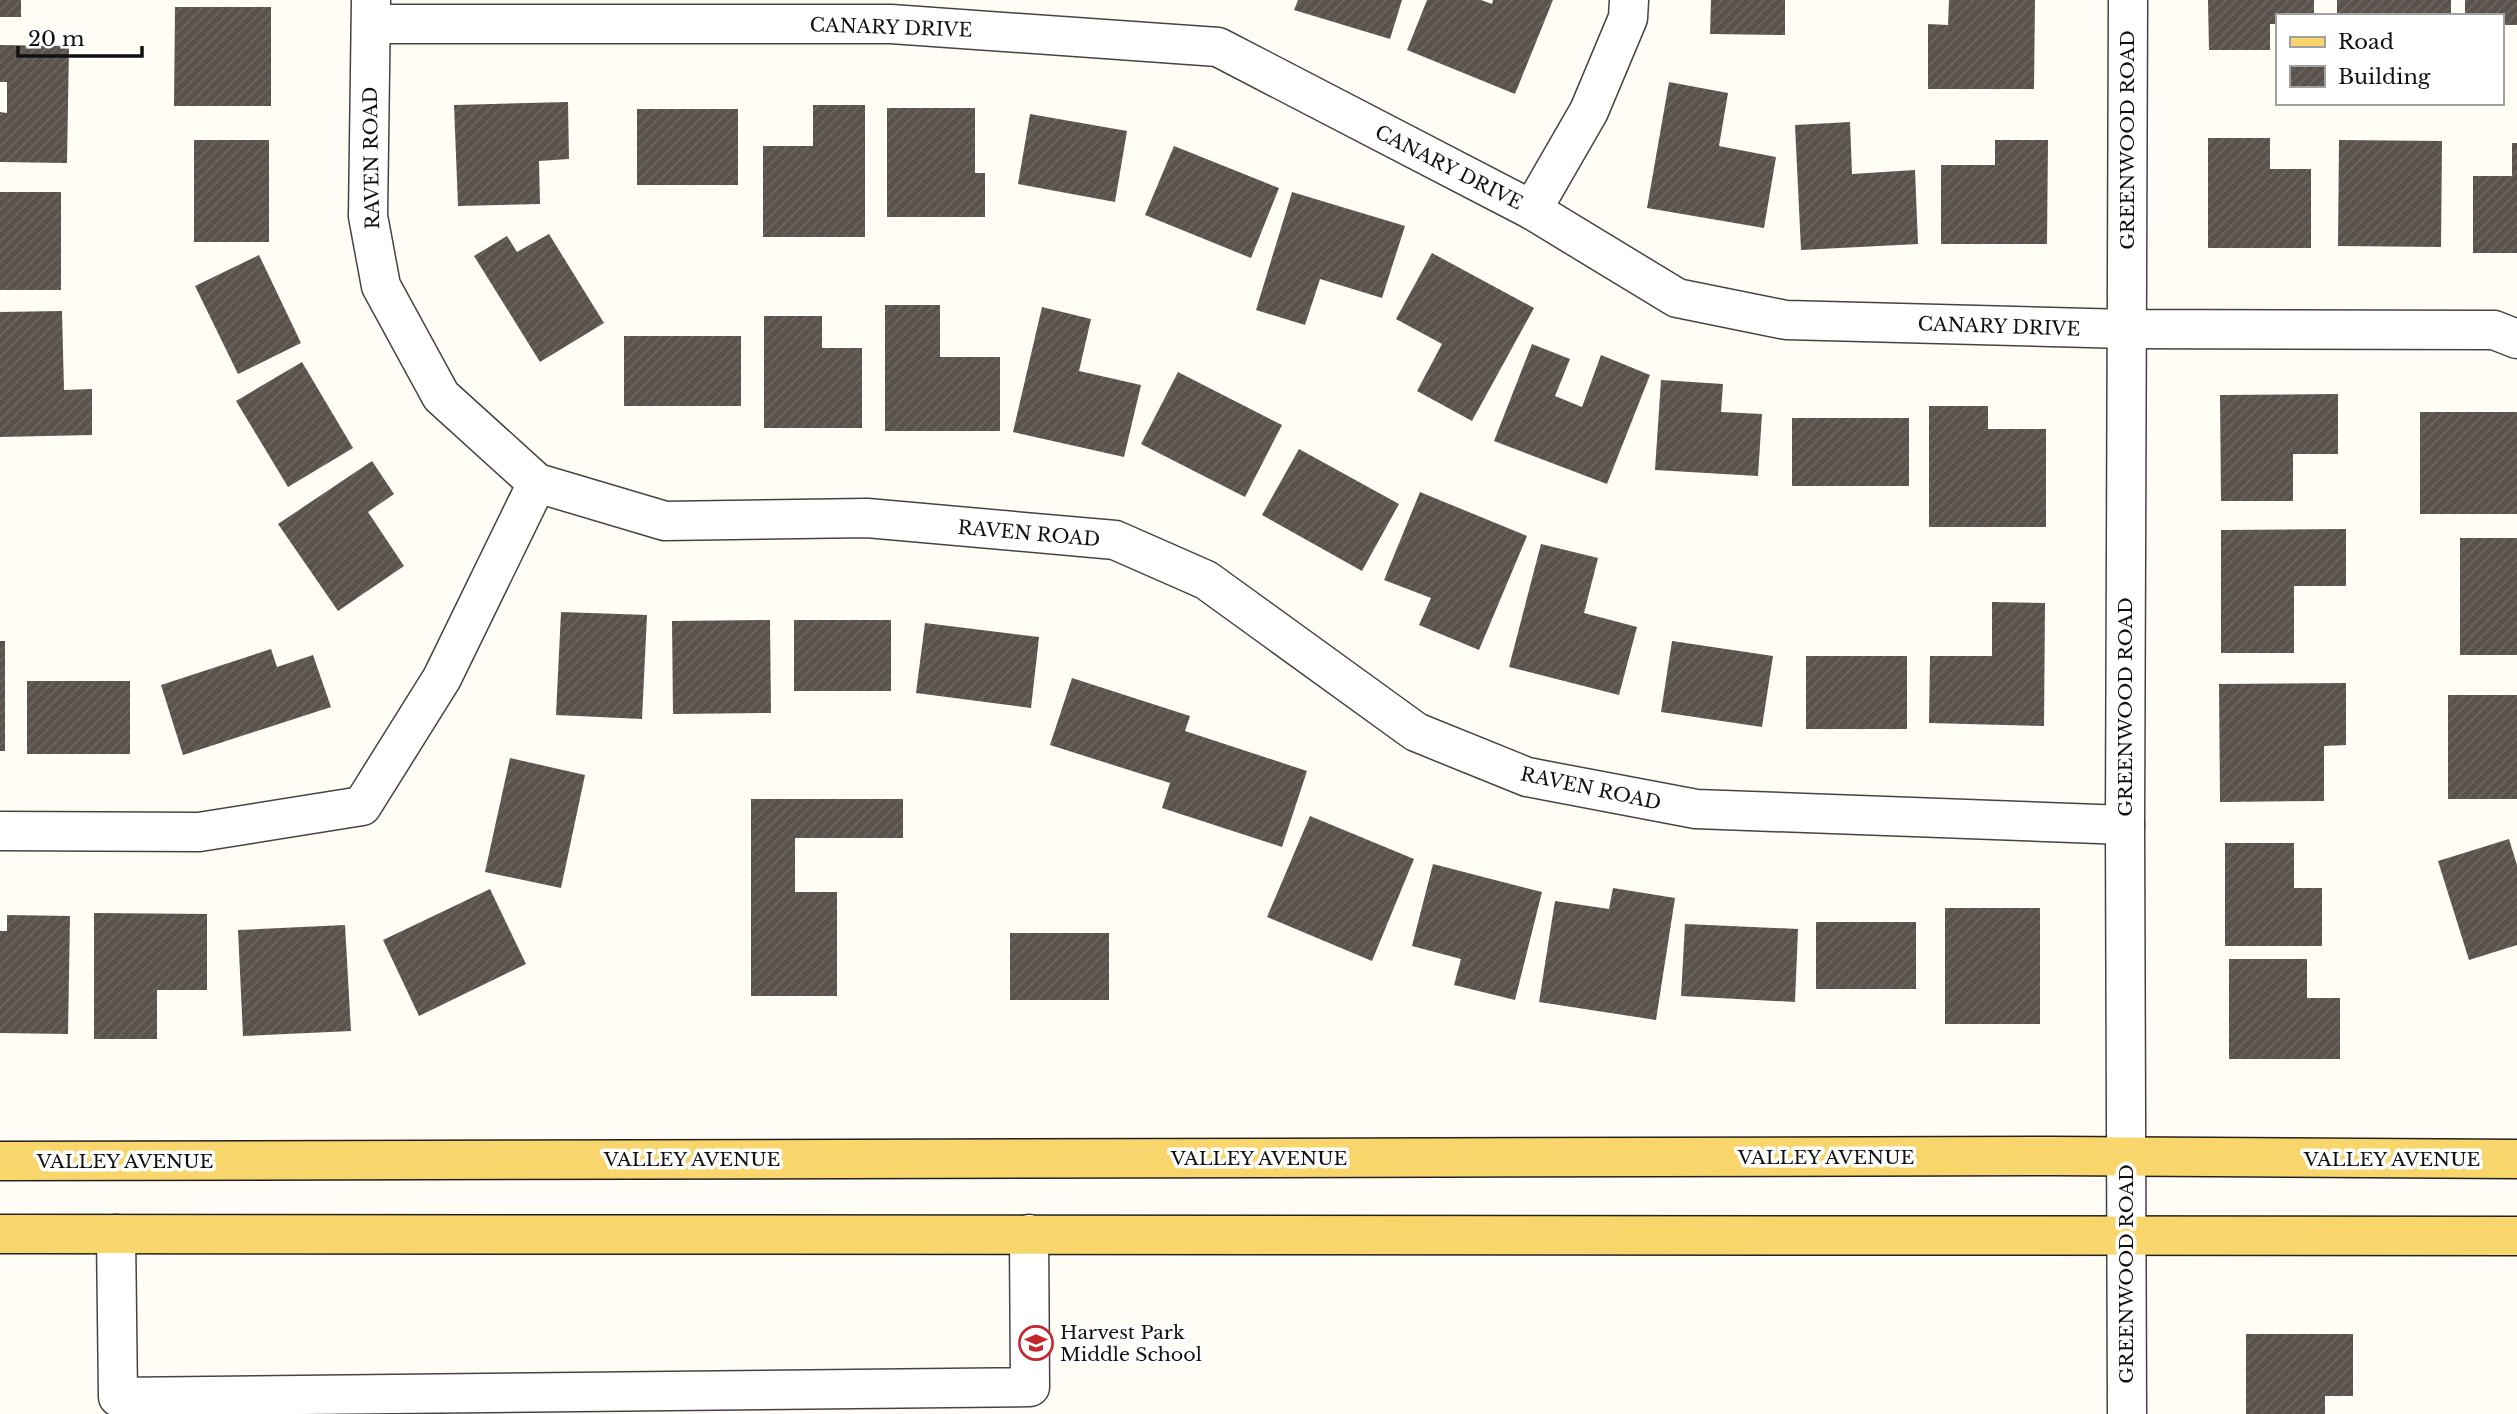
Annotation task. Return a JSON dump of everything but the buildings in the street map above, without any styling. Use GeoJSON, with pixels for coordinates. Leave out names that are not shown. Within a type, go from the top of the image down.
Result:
{"type":"FeatureCollection","features":[{"type":"Feature","properties":{"kind":"main road","name":"VALLEY AVENUE"},"geometry":{"type":"LineString","coordinates":[[0,1161],[2126,1157],[2517,1159]]}},
{"type":"Feature","properties":{"kind":"main road"},"geometry":{"type":"LineString","coordinates":[[0,1234],[2517,1237]]}},
{"type":"Feature","properties":{"kind":"street"},"geometry":{"type":"LineString","coordinates":[[1531,210],[1589,111],[1629,18],[1629,0]]}},
{"type":"Feature","properties":{"kind":"street","name":"GREENWOOD ROAD"},"geometry":{"type":"LineString","coordinates":[[2127,1414],[2125,825],[2128,0]]}},
{"type":"Feature","properties":{"kind":"street","name":"CANARY DRIVE"},"geometry":{"type":"LineString","coordinates":[[371,12],[890,12],[1218,47],[1531,210],[1677,298],[1786,320],[2127,329],[2494,330],[2517,339]]}},
{"type":"Feature","properties":{"kind":"street","name":"RAVEN ROAD"},"geometry":{"type":"LineString","coordinates":[[371,12],[368,216],[381,286],[441,396],[537,483],[665,521],[867,519],[1115,540],[1206,579],[1416,732],[1527,777],[1696,809],[2125,825]]}},
{"type":"Feature","properties":{"kind":"street"},"geometry":{"type":"LineString","coordinates":[[0,831],[199,832],[362,806],[442,678],[537,483]]}},
{"type":"Feature","properties":{"kind":"street"},"geometry":{"type":"LineString","coordinates":[[116,1234],[118,1397],[1030,1387],[1029,1234]]}},
{"type":"Feature","properties":{"kind":"place","name":"Harvest Park Middle School"},"geometry":{"type":"Point","coordinates":[1036,1343]}}]}
